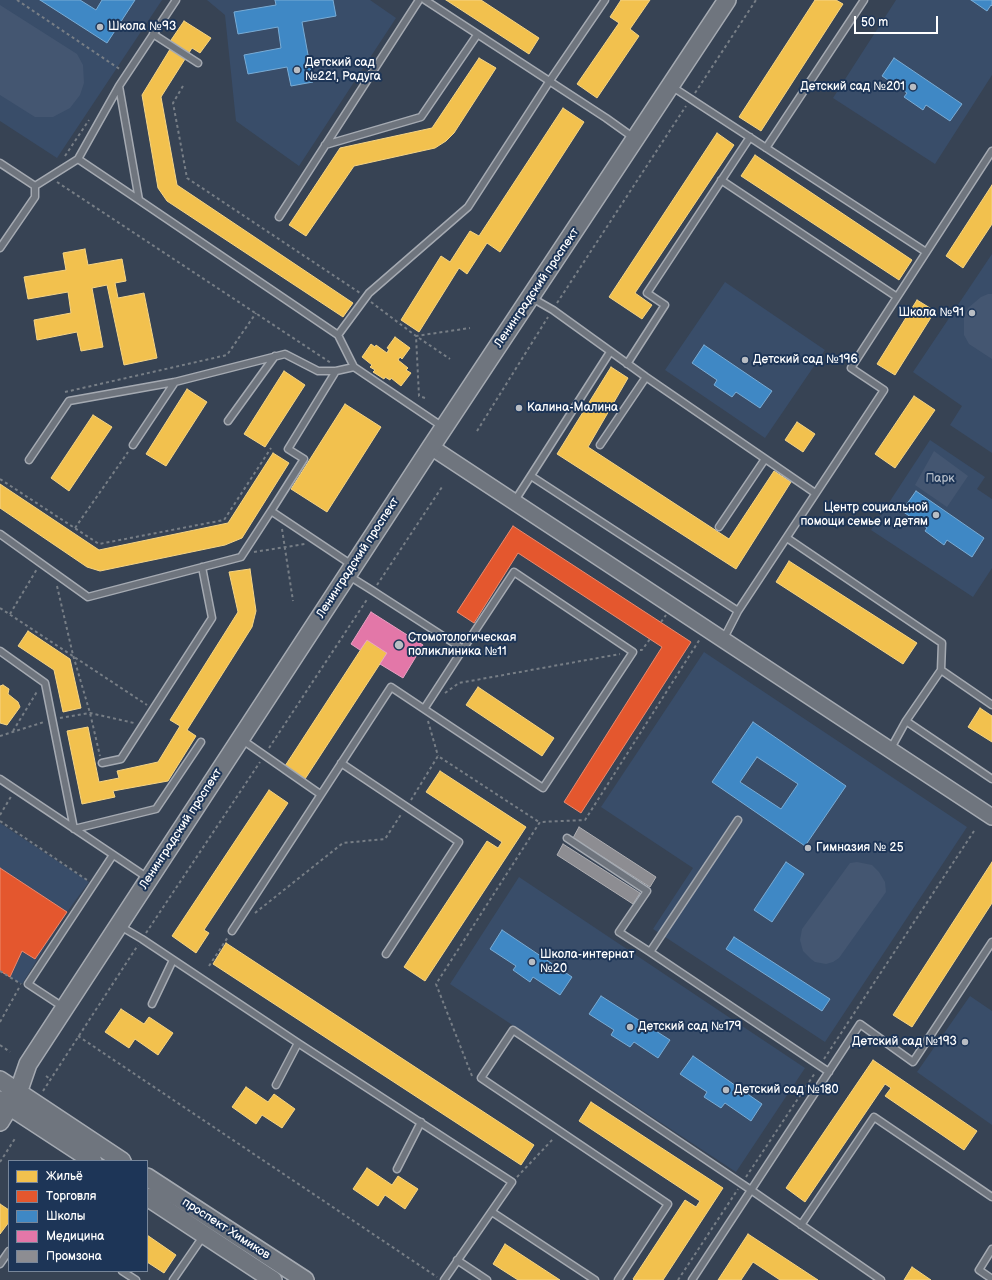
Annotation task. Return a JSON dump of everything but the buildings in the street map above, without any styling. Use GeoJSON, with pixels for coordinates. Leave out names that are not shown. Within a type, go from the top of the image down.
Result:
{"type":"FeatureCollection","features":[{"type":"Feature","properties":{"kind":"main road","name":"Ленинградский проспект"},"geometry":{"type":"LineString","coordinates":[[0,1122],[28,1064],[64,1008],[431,447],[727,0]]}},
{"type":"Feature","properties":{"kind":"main road"},"geometry":{"type":"LineString","coordinates":[[28,1064],[1,1083],[10,1100],[92,1160]]}},
{"type":"Feature","properties":{"kind":"main road"},"geometry":{"type":"LineString","coordinates":[[10,1100],[120,1160]]}},
{"type":"Feature","properties":{"kind":"main road","name":"проспект Химиков"},"geometry":{"type":"LineString","coordinates":[[148,1178],[305,1280]]}},
{"type":"Feature","properties":{"kind":"main road","name":"проспект Химиков"},"geometry":{"type":"LineString","coordinates":[[148,1198],[273,1280]]}},
{"type":"Feature","properties":{"kind":"street"},"geometry":{"type":"LineString","coordinates":[[431,447],[992,817]]}},
{"type":"Feature","properties":{"kind":"lane"},"geometry":{"type":"LineString","coordinates":[[35,186],[78,159],[119,86],[176,0]]}},
{"type":"Feature","properties":{"kind":"lane"},"geometry":{"type":"LineString","coordinates":[[279,217],[419,0]]}},
{"type":"Feature","properties":{"kind":"lane"},"geometry":{"type":"LineString","coordinates":[[425,0],[606,118],[635,139]]}},
{"type":"Feature","properties":{"kind":"lane"},"geometry":{"type":"LineString","coordinates":[[338,335],[369,293],[468,207],[549,82],[605,0]]}},
{"type":"Feature","properties":{"kind":"lane"},"geometry":{"type":"LineString","coordinates":[[766,148],[864,0]]}},
{"type":"Feature","properties":{"kind":"lane"},"geometry":{"type":"LineString","coordinates":[[153,34],[198,63]]}},
{"type":"Feature","properties":{"kind":"lane"},"geometry":{"type":"LineString","coordinates":[[325,145],[421,117],[477,35]]}},
{"type":"Feature","properties":{"kind":"lane"},"geometry":{"type":"LineString","coordinates":[[671,85],[926,252]]}},
{"type":"Feature","properties":{"kind":"lane"},"geometry":{"type":"LineString","coordinates":[[119,86],[139,200]]}},
{"type":"Feature","properties":{"kind":"lane"},"geometry":{"type":"LineString","coordinates":[[627,364],[665,305],[647,293],[750,137]]}},
{"type":"Feature","properties":{"kind":"lane"},"geometry":{"type":"LineString","coordinates":[[723,640],[738,611],[884,390],[851,368],[992,151]]}},
{"type":"Feature","properties":{"kind":"lane"},"geometry":{"type":"LineString","coordinates":[[78,159],[338,335],[354,367],[444,428]]}},
{"type":"Feature","properties":{"kind":"lane"},"geometry":{"type":"LineString","coordinates":[[0,163],[35,186]]}},
{"type":"Feature","properties":{"kind":"lane"},"geometry":{"type":"LineString","coordinates":[[721,180],[897,297]]}},
{"type":"Feature","properties":{"kind":"lane"},"geometry":{"type":"LineString","coordinates":[[0,248],[35,197],[35,186]]}},
{"type":"Feature","properties":{"kind":"lane"},"geometry":{"type":"LineString","coordinates":[[531,297],[553,310],[627,364],[816,493]]}},
{"type":"Feature","properties":{"kind":"lane"},"geometry":{"type":"LineString","coordinates":[[514,502],[610,352]]}},
{"type":"Feature","properties":{"kind":"lane"},"geometry":{"type":"LineString","coordinates":[[29,460],[69,401],[175,382],[285,354],[318,371],[338,370],[354,367]]}},
{"type":"Feature","properties":{"kind":"lane"},"geometry":{"type":"LineString","coordinates":[[228,421],[275,356]]}},
{"type":"Feature","properties":{"kind":"lane"},"geometry":{"type":"LineString","coordinates":[[0,534],[88,597],[241,557],[304,459],[288,449],[338,370]]}},
{"type":"Feature","properties":{"kind":"lane"},"geometry":{"type":"LineString","coordinates":[[600,445],[646,377]]}},
{"type":"Feature","properties":{"kind":"lane"},"geometry":{"type":"LineString","coordinates":[[132,445],[175,382]]}},
{"type":"Feature","properties":{"kind":"lane"},"geometry":{"type":"LineString","coordinates":[[719,527],[765,459]]}},
{"type":"Feature","properties":{"kind":"lane"},"geometry":{"type":"LineString","coordinates":[[531,476],[738,611]]}},
{"type":"Feature","properties":{"kind":"lane"},"geometry":{"type":"LineString","coordinates":[[271,511],[318,542],[373,590],[463,649]]}},
{"type":"Feature","properties":{"kind":"lane"},"geometry":{"type":"LineString","coordinates":[[787,538],[942,643],[941,670],[906,721],[890,750]]}},
{"type":"Feature","properties":{"kind":"lane"},"geometry":{"type":"LineString","coordinates":[[102,763],[121,759],[212,618],[202,567]]}},
{"type":"Feature","properties":{"kind":"lane"},"geometry":{"type":"LineString","coordinates":[[232,931],[391,687],[424,709],[543,788],[633,652],[514,572],[424,709]]}},
{"type":"Feature","properties":{"kind":"lane"},"geometry":{"type":"LineString","coordinates":[[0,651],[45,683],[74,829]]}},
{"type":"Feature","properties":{"kind":"lane"},"geometry":{"type":"LineString","coordinates":[[941,670],[992,705]]}},
{"type":"Feature","properties":{"kind":"lane"},"geometry":{"type":"LineString","coordinates":[[906,721],[992,779]]}},
{"type":"Feature","properties":{"kind":"lane"},"geometry":{"type":"LineString","coordinates":[[240,739],[320,794]]}},
{"type":"Feature","properties":{"kind":"lane"},"geometry":{"type":"LineString","coordinates":[[74,829],[156,809],[201,742]]}},
{"type":"Feature","properties":{"kind":"lane"},"geometry":{"type":"LineString","coordinates":[[341,763],[459,842],[386,954]]}},
{"type":"Feature","properties":{"kind":"lane"},"geometry":{"type":"LineString","coordinates":[[0,779],[149,879]]}},
{"type":"Feature","properties":{"kind":"lane"},"geometry":{"type":"LineString","coordinates":[[650,952],[738,820]]}},
{"type":"Feature","properties":{"kind":"lane"},"geometry":{"type":"LineString","coordinates":[[567,838],[646,891],[619,932],[829,1072]]}},
{"type":"Feature","properties":{"kind":"lane"},"geometry":{"type":"LineString","coordinates":[[64,1008],[28,984],[113,855]]}},
{"type":"Feature","properties":{"kind":"lane"},"geometry":{"type":"LineString","coordinates":[[119,925],[512,1182],[443,1280]]}},
{"type":"Feature","properties":{"kind":"lane"},"geometry":{"type":"LineString","coordinates":[[692,1280],[860,1024],[913,1062],[992,942]]}},
{"type":"Feature","properties":{"kind":"lane"},"geometry":{"type":"LineString","coordinates":[[152,1004],[173,960]]}},
{"type":"Feature","properties":{"kind":"lane"},"geometry":{"type":"LineString","coordinates":[[618,1280],[668,1204],[480,1078],[514,1030],[881,1280]]}},
{"type":"Feature","properties":{"kind":"lane"},"geometry":{"type":"LineString","coordinates":[[276,1085],[298,1043]]}},
{"type":"Feature","properties":{"kind":"lane"},"geometry":{"type":"LineString","coordinates":[[801,1225],[874,1117],[992,1198]]}},
{"type":"Feature","properties":{"kind":"lane"},"geometry":{"type":"LineString","coordinates":[[397,1169],[421,1122]]}},
{"type":"Feature","properties":{"kind":"lane"},"geometry":{"type":"LineString","coordinates":[[492,1212],[595,1280]]}},
{"type":"Feature","properties":{"kind":"lane"},"geometry":{"type":"LineString","coordinates":[[173,1280],[204,1235]]}},
{"type":"Feature","properties":{"kind":"lane"},"geometry":{"type":"LineString","coordinates":[[992,1249],[979,1270],[992,1279]]}},
{"type":"Feature","properties":{"kind":"lane"},"geometry":{"type":"LineString","coordinates":[[0,1264],[8,1252]]}},
{"type":"Feature","properties":{"kind":"lane"},"geometry":{"type":"LineString","coordinates":[[457,1260],[487,1280]]}},
{"type":"Feature","properties":{"kind":"lane"},"geometry":{"type":"LineString","coordinates":[[124,1272],[136,1280]]}},
{"type":"Feature","properties":{"kind":"path"},"geometry":{"type":"LineString","coordinates":[[17,0],[127,74]]}},
{"type":"Feature","properties":{"kind":"path"},"geometry":{"type":"LineString","coordinates":[[477,431],[553,310],[756,0]]}},
{"type":"Feature","properties":{"kind":"path"},"geometry":{"type":"LineString","coordinates":[[183,86],[173,103],[187,178],[366,298],[416,336],[450,359]]}},
{"type":"Feature","properties":{"kind":"path"},"geometry":{"type":"LineString","coordinates":[[49,177],[256,313],[338,370]]}},
{"type":"Feature","properties":{"kind":"path"},"geometry":{"type":"LineString","coordinates":[[65,392],[227,355],[256,313]]}},
{"type":"Feature","properties":{"kind":"path"},"geometry":{"type":"LineString","coordinates":[[416,336],[470,328]]}},
{"type":"Feature","properties":{"kind":"path"},"geometry":{"type":"LineString","coordinates":[[416,336],[419,396],[425,398]]}},
{"type":"Feature","properties":{"kind":"path"},"geometry":{"type":"LineString","coordinates":[[75,528],[132,445]]}},
{"type":"Feature","properties":{"kind":"path"},"geometry":{"type":"LineString","coordinates":[[0,479],[99,544],[224,520],[271,448]]}},
{"type":"Feature","properties":{"kind":"path"},"geometry":{"type":"LineString","coordinates":[[43,1091],[442,487]]}},
{"type":"Feature","properties":{"kind":"path"},"geometry":{"type":"LineString","coordinates":[[280,517],[293,601]]}},
{"type":"Feature","properties":{"kind":"path"},"geometry":{"type":"LineString","coordinates":[[243,554],[318,542]]}},
{"type":"Feature","properties":{"kind":"path"},"geometry":{"type":"LineString","coordinates":[[10,614],[40,563]]}},
{"type":"Feature","properties":{"kind":"path"},"geometry":{"type":"LineString","coordinates":[[55,574],[73,656],[90,712],[102,763]]}},
{"type":"Feature","properties":{"kind":"path"},"geometry":{"type":"LineString","coordinates":[[0,608],[153,709]]}},
{"type":"Feature","properties":{"kind":"path"},"geometry":{"type":"LineString","coordinates":[[424,709],[438,756],[540,822],[585,820],[706,629]]}},
{"type":"Feature","properties":{"kind":"path"},"geometry":{"type":"LineString","coordinates":[[441,696],[459,683],[642,650],[650,639]]}},
{"type":"Feature","properties":{"kind":"path"},"geometry":{"type":"LineString","coordinates":[[12,732],[43,682]]}},
{"type":"Feature","properties":{"kind":"path"},"geometry":{"type":"LineString","coordinates":[[0,736],[52,719],[90,712],[142,725]]}},
{"type":"Feature","properties":{"kind":"path"},"geometry":{"type":"LineString","coordinates":[[250,916],[343,843],[385,839],[438,756]]}},
{"type":"Feature","properties":{"kind":"path"},"geometry":{"type":"LineString","coordinates":[[0,815],[16,789]]}},
{"type":"Feature","properties":{"kind":"path"},"geometry":{"type":"LineString","coordinates":[[0,821],[89,882]]}},
{"type":"Feature","properties":{"kind":"path"},"geometry":{"type":"LineString","coordinates":[[475,1083],[436,984],[540,822]]}},
{"type":"Feature","properties":{"kind":"path"},"geometry":{"type":"LineString","coordinates":[[678,1280],[974,831]]}},
{"type":"Feature","properties":{"kind":"path"},"geometry":{"type":"LineString","coordinates":[[209,966],[232,931]]}},
{"type":"Feature","properties":{"kind":"path"},"geometry":{"type":"LineString","coordinates":[[0,971],[22,984]]}},
{"type":"Feature","properties":{"kind":"path"},"geometry":{"type":"LineString","coordinates":[[78,1036],[443,1280]]}},
{"type":"Feature","properties":{"kind":"path"},"geometry":{"type":"LineString","coordinates":[[0,1045],[10,1052]]}},
{"type":"Feature","properties":{"kind":"path"},"geometry":{"type":"LineString","coordinates":[[46,1076],[50,1079]]}},
{"type":"Feature","properties":{"kind":"path"},"geometry":{"type":"LineString","coordinates":[[512,1182],[555,1138],[549,1133]]}},
{"type":"Feature","properties":{"kind":"path"},"geometry":{"type":"LineString","coordinates":[[0,1162],[16,1137]]}},
{"type":"Feature","properties":{"kind":"shaded area"},"geometry":{"type":"Polygon","coordinates":[[[0,0],[162,0],[57,158],[0,121],[0,0]]]}},
{"type":"Feature","properties":{"kind":"shaded area","name":"Детский сад №221, Радуга"},"geometry":{"type":"Polygon","coordinates":[[[207,0],[370,0],[396,18],[299,166],[236,121],[225,15],[207,0]]]}},
{"type":"Feature","properties":{"kind":"shaded area","name":"Детский сад №201"},"geometry":{"type":"Polygon","coordinates":[[[896,0],[992,0],[992,75],[935,164],[833,98],[896,0]]]}},
{"type":"Feature","properties":{"kind":"shaded area","name":"Школа №91"},"geometry":{"type":"Polygon","coordinates":[[[992,254],[992,453],[950,425],[962,406],[913,372],[992,254]]]}},
{"type":"Feature","properties":{"kind":"shaded area","name":"Детский сад №196"},"geometry":{"type":"Polygon","coordinates":[[[725,282],[825,350],[765,438],[665,370],[725,282]]]}},
{"type":"Feature","properties":{"kind":"shaded area","name":"Центр социальной помощи семье и детям"},"geometry":{"type":"Polygon","coordinates":[[[930,440],[985,477],[977,489],[992,499],[992,568],[973,597],[871,530],[930,440]]]}},
{"type":"Feature","properties":{"kind":"shaded area","name":"Гимназия № 25"},"geometry":{"type":"Polygon","coordinates":[[[704,652],[967,827],[825,1042],[653,929],[693,868],[601,807],[704,652]]]}},
{"type":"Feature","properties":{"kind":"shaded area"},"geometry":{"type":"Polygon","coordinates":[[[0,823],[89,882],[67,912],[22,984],[0,971],[0,823]]]}},
{"type":"Feature","properties":{"kind":"shaded area"},"geometry":{"type":"Polygon","coordinates":[[[519,877],[805,1068],[736,1172],[450,984],[519,877]]]}},
{"type":"Feature","properties":{"kind":"shaded area","name":"Детский сад №193"},"geometry":{"type":"Polygon","coordinates":[[[970,996],[992,1011],[992,1125],[917,1072],[970,996]]]}},
{"type":"Feature","properties":{"kind":"green space"},"geometry":{"type":"Polygon","coordinates":[[[0,5],[77,54],[83,65],[84,83],[80,95],[70,108],[53,117],[35,117],[0,95],[0,5]]]}},
{"type":"Feature","properties":{"kind":"green space"},"geometry":{"type":"Polygon","coordinates":[[[992,294],[992,359],[969,344],[964,335],[964,316],[968,308],[981,297],[992,294]]]}},
{"type":"Feature","properties":{"kind":"green space","name":"Парк"},"geometry":{"type":"Polygon","coordinates":[[[934,451],[968,476],[947,507],[915,485],[934,451]]]}},
{"type":"Feature","properties":{"kind":"green space"},"geometry":{"type":"Polygon","coordinates":[[[857,862],[872,865],[879,872],[885,882],[886,892],[839,958],[826,964],[815,962],[803,951],[800,940],[802,929],[850,863],[857,862]]]}},
{"type":"Feature","properties":{"kind":"place","name":"Школа №93"},"geometry":{"type":"Point","coordinates":[100,27]}},
{"type":"Feature","properties":{"kind":"place","name":"Детский сад №221, Радуга"},"geometry":{"type":"Point","coordinates":[297,70]}},
{"type":"Feature","properties":{"kind":"place","name":"Детский сад №201"},"geometry":{"type":"Point","coordinates":[913,87]}},
{"type":"Feature","properties":{"kind":"place","name":"Школа №91"},"geometry":{"type":"Point","coordinates":[972,313]}},
{"type":"Feature","properties":{"kind":"place","name":"Детский сад №196"},"geometry":{"type":"Point","coordinates":[745,360]}},
{"type":"Feature","properties":{"kind":"place","name":"Калина-Малина"},"geometry":{"type":"Point","coordinates":[519,408]}},
{"type":"Feature","properties":{"kind":"place","name":"Центр социальной помощи семье и детям"},"geometry":{"type":"Point","coordinates":[936,515]}},
{"type":"Feature","properties":{"kind":"place","name":"Стомотологическая поликлиника №11"},"geometry":{"type":"Point","coordinates":[399,645]}},
{"type":"Feature","properties":{"kind":"place","name":"Гимназия № 25"},"geometry":{"type":"Point","coordinates":[808,848]}},
{"type":"Feature","properties":{"kind":"place","name":"Школа-интернат №20"},"geometry":{"type":"Point","coordinates":[532,962]}},
{"type":"Feature","properties":{"kind":"place","name":"Детский сад №179"},"geometry":{"type":"Point","coordinates":[630,1027]}},
{"type":"Feature","properties":{"kind":"place","name":"Детский сад №193"},"geometry":{"type":"Point","coordinates":[965,1042]}},
{"type":"Feature","properties":{"kind":"place","name":"Детский сад №180"},"geometry":{"type":"Point","coordinates":[726,1090]}}]}
